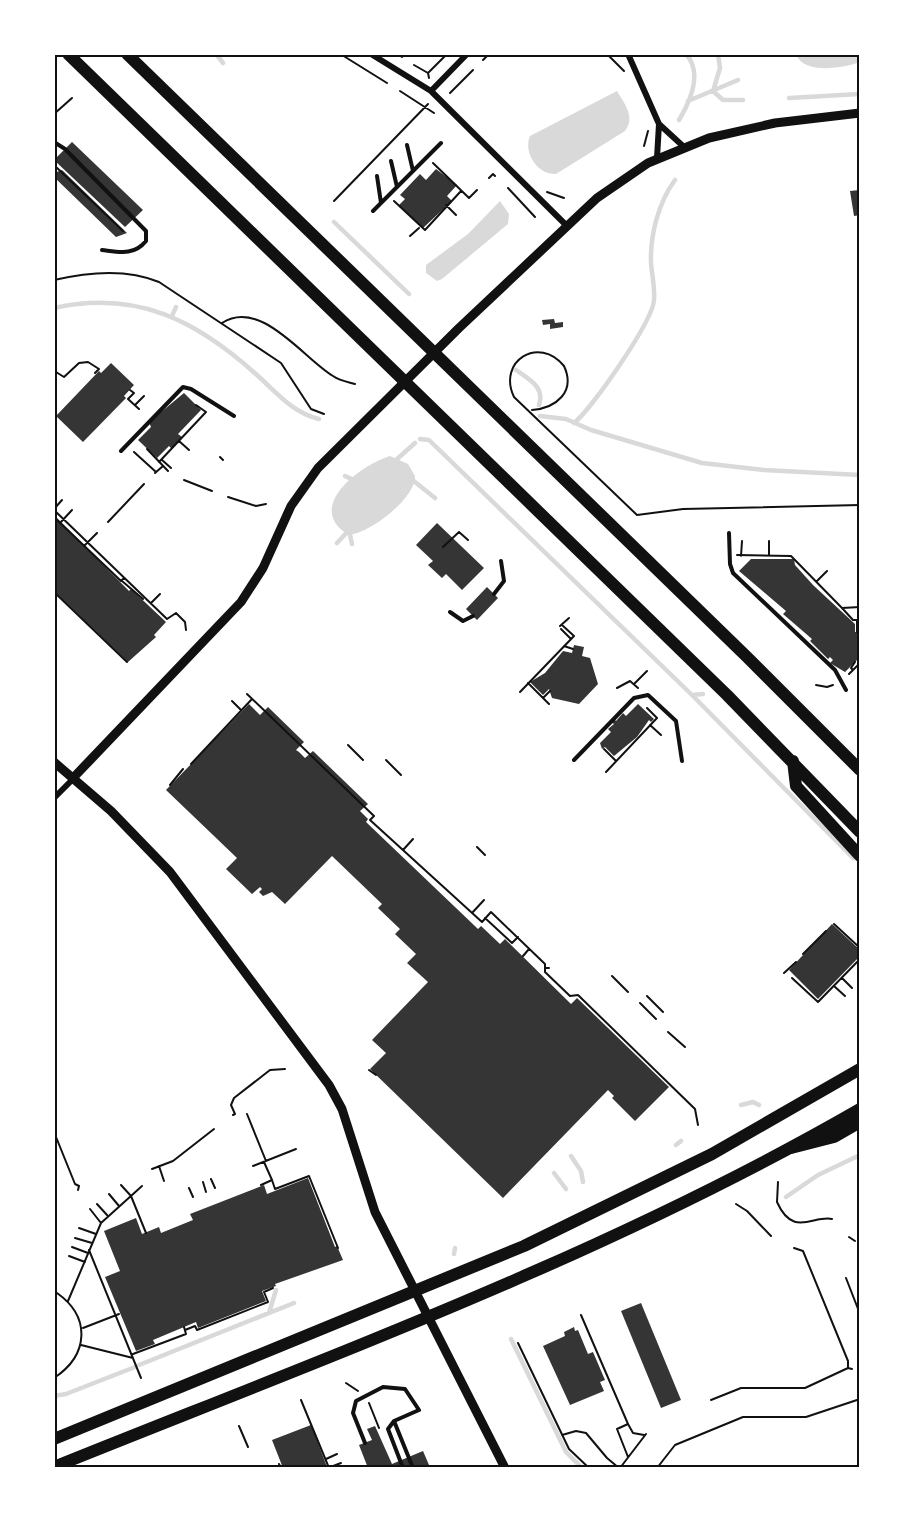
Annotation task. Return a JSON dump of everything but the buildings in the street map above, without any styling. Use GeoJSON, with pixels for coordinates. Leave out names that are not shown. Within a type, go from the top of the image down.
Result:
{"type":"FeatureCollection","features":[{"type":"Feature","properties":{"kind":"main road"},"geometry":{"type":"LineString","coordinates":[[68,54],[793,761],[860,832]]}},
{"type":"Feature","properties":{"kind":"main road"},"geometry":{"type":"LineString","coordinates":[[127,54],[747,657],[860,770]]}},
{"type":"Feature","properties":{"kind":"main road"},"geometry":{"type":"LineString","coordinates":[[793,761],[796,786],[860,856]]}},
{"type":"Feature","properties":{"kind":"main road"},"geometry":{"type":"LineString","coordinates":[[54,1439],[524,1246],[637,1192],[738,1139],[860,1069]]}},
{"type":"Feature","properties":{"kind":"main road"},"geometry":{"type":"LineString","coordinates":[[54,1467],[429,1316],[629,1230],[791,1148],[860,1109]]}},
{"type":"Feature","properties":{"kind":"main road"},"geometry":{"type":"LineString","coordinates":[[791,1148],[834,1137],[860,1122]]}},
{"type":"Feature","properties":{"kind":"street"},"geometry":{"type":"LineString","coordinates":[[371,54],[431,91],[566,225]]}},
{"type":"Feature","properties":{"kind":"street"},"geometry":{"type":"LineString","coordinates":[[431,91],[467,54]]}},
{"type":"Feature","properties":{"kind":"street"},"geometry":{"type":"LineString","coordinates":[[628,54],[659,124],[684,147]]}},
{"type":"Feature","properties":{"kind":"street"},"geometry":{"type":"LineString","coordinates":[[54,798],[237,608],[258,577],[287,513],[306,483],[434,353],[566,225],[616,182],[657,158],[684,147],[767,124],[860,113]]}},
{"type":"Feature","properties":{"kind":"street"},"geometry":{"type":"LineString","coordinates":[[657,158],[659,124]]}},
{"type":"Feature","properties":{"kind":"street"},"geometry":{"type":"LineString","coordinates":[[54,762],[75,777],[111,811],[170,872],[329,1085],[342,1110],[372,1206],[505,1468]]}},
{"type":"Feature","properties":{"kind":"lane"},"geometry":{"type":"LineString","coordinates":[[54,142],[65,149],[146,231],[146,241],[136,250],[121,253],[102,250]]}},
{"type":"Feature","properties":{"kind":"lane"},"geometry":{"type":"LineString","coordinates":[[373,211],[441,143]]}},
{"type":"Feature","properties":{"kind":"lane"},"geometry":{"type":"LineString","coordinates":[[407,145],[413,171]]}},
{"type":"Feature","properties":{"kind":"lane"},"geometry":{"type":"LineString","coordinates":[[391,161],[397,187]]}},
{"type":"Feature","properties":{"kind":"lane"},"geometry":{"type":"LineString","coordinates":[[377,176],[381,203]]}},
{"type":"Feature","properties":{"kind":"lane"},"geometry":{"type":"LineString","coordinates":[[121,451],[183,387],[191,389],[234,416]]}},
{"type":"Feature","properties":{"kind":"lane"},"geometry":{"type":"LineString","coordinates":[[729,533],[730,566],[733,573],[835,670],[846,690]]}},
{"type":"Feature","properties":{"kind":"lane"},"geometry":{"type":"LineString","coordinates":[[494,594],[504,581],[501,561]]}},
{"type":"Feature","properties":{"kind":"lane"},"geometry":{"type":"LineString","coordinates":[[450,612],[463,621],[473,616]]}},
{"type":"Feature","properties":{"kind":"lane"},"geometry":{"type":"LineString","coordinates":[[574,760],[634,698],[645,694],[678,724],[682,761]]}},
{"type":"Feature","properties":{"kind":"lane"},"geometry":{"type":"LineString","coordinates":[[859,1253],[860,1246]]}},
{"type":"Feature","properties":{"kind":"lane"},"geometry":{"type":"LineString","coordinates":[[365,1443],[353,1408],[363,1395],[388,1386],[402,1387],[411,1396],[419,1410],[394,1421],[389,1426],[388,1434],[403,1468]]}},
{"type":"Feature","properties":{"kind":"lane"},"geometry":{"type":"LineString","coordinates":[[394,1421],[413,1468]]}},
{"type":"Feature","properties":{"kind":"path"},"geometry":{"type":"LineString","coordinates":[[397,54],[402,57]]}},
{"type":"Feature","properties":{"kind":"path"},"geometry":{"type":"LineString","coordinates":[[428,73],[447,54]]}},
{"type":"Feature","properties":{"kind":"path"},"geometry":{"type":"LineString","coordinates":[[483,60],[489,54]]}},
{"type":"Feature","properties":{"kind":"path"},"geometry":{"type":"LineString","coordinates":[[607,54],[626,72]]}},
{"type":"Feature","properties":{"kind":"path"},"geometry":{"type":"LineString","coordinates":[[342,55],[387,82]]}},
{"type":"Feature","properties":{"kind":"path"},"geometry":{"type":"LineString","coordinates":[[414,65],[428,73],[430,81]]}},
{"type":"Feature","properties":{"kind":"path"},"geometry":{"type":"LineString","coordinates":[[450,93],[473,70]]}},
{"type":"Feature","properties":{"kind":"path"},"geometry":{"type":"LineString","coordinates":[[400,91],[434,114]]}},
{"type":"Feature","properties":{"kind":"path"},"geometry":{"type":"LineString","coordinates":[[54,114],[72,98]]}},
{"type":"Feature","properties":{"kind":"path"},"geometry":{"type":"LineString","coordinates":[[334,201],[430,101]]}},
{"type":"Feature","properties":{"kind":"path"},"geometry":{"type":"LineString","coordinates":[[644,146],[649,126]]}},
{"type":"Feature","properties":{"kind":"path"},"geometry":{"type":"LineString","coordinates":[[432,163],[469,198],[477,190]]}},
{"type":"Feature","properties":{"kind":"path"},"geometry":{"type":"LineString","coordinates":[[54,165],[123,231]]}},
{"type":"Feature","properties":{"kind":"path"},"geometry":{"type":"LineString","coordinates":[[489,178],[493,174],[495,176]]}},
{"type":"Feature","properties":{"kind":"path"},"geometry":{"type":"LineString","coordinates":[[508,188],[535,217]]}},
{"type":"Feature","properties":{"kind":"path"},"geometry":{"type":"LineString","coordinates":[[394,201],[419,227],[426,229],[461,191]]}},
{"type":"Feature","properties":{"kind":"path"},"geometry":{"type":"LineString","coordinates":[[446,205],[456,215]]}},
{"type":"Feature","properties":{"kind":"path"},"geometry":{"type":"LineString","coordinates":[[410,236],[419,227]]}},
{"type":"Feature","properties":{"kind":"path"},"geometry":{"type":"LineString","coordinates":[[54,280],[93,273],[148,277],[185,297],[283,365],[310,407],[324,414]]}},
{"type":"Feature","properties":{"kind":"path"},"geometry":{"type":"LineString","coordinates":[[222,322],[232,318],[256,319],[274,329],[331,375],[355,384]]}},
{"type":"Feature","properties":{"kind":"path"},"geometry":{"type":"LineString","coordinates":[[532,410],[554,405],[563,396],[567,387],[564,366],[555,357],[545,353],[524,356],[514,366],[510,378],[514,397],[637,515],[693,508],[860,505]]}},
{"type":"Feature","properties":{"kind":"path"},"geometry":{"type":"LineString","coordinates":[[57,372],[64,377],[79,363],[88,362],[99,369],[95,373]]}},
{"type":"Feature","properties":{"kind":"path"},"geometry":{"type":"LineString","coordinates":[[130,390],[134,393],[128,399],[139,409]]}},
{"type":"Feature","properties":{"kind":"path"},"geometry":{"type":"LineString","coordinates":[[135,405],[144,396]]}},
{"type":"Feature","properties":{"kind":"path"},"geometry":{"type":"LineString","coordinates":[[160,460],[206,412],[196,405]]}},
{"type":"Feature","properties":{"kind":"path"},"geometry":{"type":"LineString","coordinates":[[179,440],[189,450]]}},
{"type":"Feature","properties":{"kind":"path"},"geometry":{"type":"LineString","coordinates":[[131,448],[156,472],[163,466]]}},
{"type":"Feature","properties":{"kind":"path"},"geometry":{"type":"LineString","coordinates":[[147,449],[160,460],[169,469],[163,466],[160,460]]}},
{"type":"Feature","properties":{"kind":"path"},"geometry":{"type":"LineString","coordinates":[[220,457],[223,460]]}},
{"type":"Feature","properties":{"kind":"path"},"geometry":{"type":"LineString","coordinates":[[184,480],[212,491]]}},
{"type":"Feature","properties":{"kind":"path"},"geometry":{"type":"LineString","coordinates":[[108,522],[144,484]]}},
{"type":"Feature","properties":{"kind":"path"},"geometry":{"type":"LineString","coordinates":[[228,497],[256,506],[266,504]]}},
{"type":"Feature","properties":{"kind":"path"},"geometry":{"type":"LineString","coordinates":[[62,500],[54,509],[167,619],[177,613],[184,622],[186,630]]}},
{"type":"Feature","properties":{"kind":"path"},"geometry":{"type":"LineString","coordinates":[[60,523],[72,510]]}},
{"type":"Feature","properties":{"kind":"path"},"geometry":{"type":"LineString","coordinates":[[54,517],[129,589],[132,586]]}},
{"type":"Feature","properties":{"kind":"path"},"geometry":{"type":"LineString","coordinates":[[72,534],[76,531]]}},
{"type":"Feature","properties":{"kind":"path"},"geometry":{"type":"LineString","coordinates":[[443,548],[459,532],[468,540]]}},
{"type":"Feature","properties":{"kind":"path"},"geometry":{"type":"LineString","coordinates":[[84,546],[97,533]]}},
{"type":"Feature","properties":{"kind":"path"},"geometry":{"type":"LineString","coordinates":[[75,538],[79,534]]}},
{"type":"Feature","properties":{"kind":"path"},"geometry":{"type":"LineString","coordinates":[[769,540],[770,555]]}},
{"type":"Feature","properties":{"kind":"path"},"geometry":{"type":"LineString","coordinates":[[742,541],[739,556],[791,556],[853,620],[859,619]]}},
{"type":"Feature","properties":{"kind":"path"},"geometry":{"type":"LineString","coordinates":[[98,560],[102,555]]}},
{"type":"Feature","properties":{"kind":"path"},"geometry":{"type":"LineString","coordinates":[[108,568],[111,565]]}},
{"type":"Feature","properties":{"kind":"path"},"geometry":{"type":"LineString","coordinates":[[817,581],[827,571]]}},
{"type":"Feature","properties":{"kind":"path"},"geometry":{"type":"LineString","coordinates":[[116,576],[120,573]]}},
{"type":"Feature","properties":{"kind":"path"},"geometry":{"type":"LineString","coordinates":[[54,592],[127,662]]}},
{"type":"Feature","properties":{"kind":"path"},"geometry":{"type":"LineString","coordinates":[[151,603],[160,594]]}},
{"type":"Feature","properties":{"kind":"path"},"geometry":{"type":"LineString","coordinates":[[842,608],[860,607],[857,632]]}},
{"type":"Feature","properties":{"kind":"path"},"geometry":{"type":"LineString","coordinates":[[520,692],[574,636],[561,627],[569,618]]}},
{"type":"Feature","properties":{"kind":"path"},"geometry":{"type":"LineString","coordinates":[[564,646],[573,649]]}},
{"type":"Feature","properties":{"kind":"path"},"geometry":{"type":"LineString","coordinates":[[853,670],[850,668],[855,662]]}},
{"type":"Feature","properties":{"kind":"path"},"geometry":{"type":"LineString","coordinates":[[845,678],[860,663]]}},
{"type":"Feature","properties":{"kind":"path"},"geometry":{"type":"LineString","coordinates":[[635,683],[647,670]]}},
{"type":"Feature","properties":{"kind":"path"},"geometry":{"type":"LineString","coordinates":[[616,688],[630,681],[635,683],[639,690]]}},
{"type":"Feature","properties":{"kind":"path"},"geometry":{"type":"LineString","coordinates":[[528,683],[549,704]]}},
{"type":"Feature","properties":{"kind":"path"},"geometry":{"type":"LineString","coordinates":[[816,685],[829,687],[836,684]]}},
{"type":"Feature","properties":{"kind":"path"},"geometry":{"type":"LineString","coordinates":[[543,698],[550,691]]}},
{"type":"Feature","properties":{"kind":"path"},"geometry":{"type":"LineString","coordinates":[[247,694],[374,816],[370,820],[482,922],[491,912],[537,954],[547,968],[545,972],[570,996],[578,995],[695,1109],[698,1125]]}},
{"type":"Feature","properties":{"kind":"path"},"geometry":{"type":"LineString","coordinates":[[191,764],[252,699]]}},
{"type":"Feature","properties":{"kind":"path"},"geometry":{"type":"LineString","coordinates":[[232,701],[241,710]]}},
{"type":"Feature","properties":{"kind":"path"},"geometry":{"type":"LineString","coordinates":[[606,772],[641,732],[657,718],[643,703]]}},
{"type":"Feature","properties":{"kind":"path"},"geometry":{"type":"LineString","coordinates":[[650,725],[661,735]]}},
{"type":"Feature","properties":{"kind":"path"},"geometry":{"type":"LineString","coordinates":[[278,732],[283,728]]}},
{"type":"Feature","properties":{"kind":"path"},"geometry":{"type":"LineString","coordinates":[[287,732],[291,728]]}},
{"type":"Feature","properties":{"kind":"path"},"geometry":{"type":"LineString","coordinates":[[348,745],[363,760]]}},
{"type":"Feature","properties":{"kind":"path"},"geometry":{"type":"LineString","coordinates":[[604,749],[616,761]]}},
{"type":"Feature","properties":{"kind":"path"},"geometry":{"type":"LineString","coordinates":[[320,764],[323,759]]}},
{"type":"Feature","properties":{"kind":"path"},"geometry":{"type":"LineString","coordinates":[[386,760],[401,775]]}},
{"type":"Feature","properties":{"kind":"path"},"geometry":{"type":"LineString","coordinates":[[170,785],[183,769]]}},
{"type":"Feature","properties":{"kind":"path"},"geometry":{"type":"LineString","coordinates":[[323,775],[327,771]]}},
{"type":"Feature","properties":{"kind":"path"},"geometry":{"type":"LineString","coordinates":[[346,789],[350,786]]}},
{"type":"Feature","properties":{"kind":"path"},"geometry":{"type":"LineString","coordinates":[[349,800],[353,795]]}},
{"type":"Feature","properties":{"kind":"path"},"geometry":{"type":"LineString","coordinates":[[403,850],[412,839]]}},
{"type":"Feature","properties":{"kind":"path"},"geometry":{"type":"LineString","coordinates":[[477,847],[485,855]]}},
{"type":"Feature","properties":{"kind":"path"},"geometry":{"type":"LineString","coordinates":[[472,913],[483,900]]}},
{"type":"Feature","properties":{"kind":"path"},"geometry":{"type":"LineString","coordinates":[[485,918],[512,943],[518,937]]}},
{"type":"Feature","properties":{"kind":"path"},"geometry":{"type":"LineString","coordinates":[[834,924],[860,948]]}},
{"type":"Feature","properties":{"kind":"path"},"geometry":{"type":"LineString","coordinates":[[803,954],[813,941],[826,931]]}},
{"type":"Feature","properties":{"kind":"path"},"geometry":{"type":"LineString","coordinates":[[523,956],[530,949]]}},
{"type":"Feature","properties":{"kind":"path"},"geometry":{"type":"LineString","coordinates":[[792,978],[818,1002],[860,959]]}},
{"type":"Feature","properties":{"kind":"path"},"geometry":{"type":"LineString","coordinates":[[784,973],[796,962]]}},
{"type":"Feature","properties":{"kind":"path"},"geometry":{"type":"LineString","coordinates":[[612,976],[628,992]]}},
{"type":"Feature","properties":{"kind":"path"},"geometry":{"type":"LineString","coordinates":[[842,978],[852,988]]}},
{"type":"Feature","properties":{"kind":"path"},"geometry":{"type":"LineString","coordinates":[[834,986],[844,996]]}},
{"type":"Feature","properties":{"kind":"path"},"geometry":{"type":"LineString","coordinates":[[647,996],[663,1012]]}},
{"type":"Feature","properties":{"kind":"path"},"geometry":{"type":"LineString","coordinates":[[640,1004],[656,1019]]}},
{"type":"Feature","properties":{"kind":"path"},"geometry":{"type":"LineString","coordinates":[[669,1032],[685,1047]]}},
{"type":"Feature","properties":{"kind":"path"},"geometry":{"type":"LineString","coordinates":[[233,1115],[235,1114],[231,1105],[234,1098],[270,1070],[285,1069]]}},
{"type":"Feature","properties":{"kind":"path"},"geometry":{"type":"LineString","coordinates":[[369,1070],[376,1075]]}},
{"type":"Feature","properties":{"kind":"path"},"geometry":{"type":"LineString","coordinates":[[247,1114],[275,1189],[309,1176],[338,1248]]}},
{"type":"Feature","properties":{"kind":"path"},"geometry":{"type":"LineString","coordinates":[[152,1169],[172,1161],[214,1129]]}},
{"type":"Feature","properties":{"kind":"path"},"geometry":{"type":"LineString","coordinates":[[54,1132],[75,1184],[79,1186],[78,1190]]}},
{"type":"Feature","properties":{"kind":"path"},"geometry":{"type":"LineString","coordinates":[[254,1166],[296,1149]]}},
{"type":"Feature","properties":{"kind":"path"},"geometry":{"type":"LineString","coordinates":[[159,1166],[165,1181]]}},
{"type":"Feature","properties":{"kind":"path"},"geometry":{"type":"LineString","coordinates":[[211,1179],[215,1188]]}},
{"type":"Feature","properties":{"kind":"path"},"geometry":{"type":"LineString","coordinates":[[261,1185],[272,1180]]}},
{"type":"Feature","properties":{"kind":"path"},"geometry":{"type":"LineString","coordinates":[[202,1182],[206,1192]]}},
{"type":"Feature","properties":{"kind":"path"},"geometry":{"type":"LineString","coordinates":[[778,1182],[777,1202],[790,1218],[804,1223],[832,1219]]}},
{"type":"Feature","properties":{"kind":"path"},"geometry":{"type":"LineString","coordinates":[[121,1185],[130,1196],[146,1233]]}},
{"type":"Feature","properties":{"kind":"path"},"geometry":{"type":"LineString","coordinates":[[68,1301],[101,1222],[142,1186]]}},
{"type":"Feature","properties":{"kind":"path"},"geometry":{"type":"LineString","coordinates":[[189,1188],[193,1197]]}},
{"type":"Feature","properties":{"kind":"path"},"geometry":{"type":"LineString","coordinates":[[109,1194],[119,1206]]}},
{"type":"Feature","properties":{"kind":"path"},"geometry":{"type":"LineString","coordinates":[[97,1204],[107,1215]]}},
{"type":"Feature","properties":{"kind":"path"},"geometry":{"type":"LineString","coordinates":[[736,1204],[750,1213],[771,1236]]}},
{"type":"Feature","properties":{"kind":"path"},"geometry":{"type":"LineString","coordinates":[[90,1209],[101,1222]]}},
{"type":"Feature","properties":{"kind":"path"},"geometry":{"type":"LineString","coordinates":[[79,1228],[96,1234]]}},
{"type":"Feature","properties":{"kind":"path"},"geometry":{"type":"LineString","coordinates":[[75,1238],[92,1243]]}},
{"type":"Feature","properties":{"kind":"path"},"geometry":{"type":"LineString","coordinates":[[72,1246],[89,1252],[118,1315],[141,1378]]}},
{"type":"Feature","properties":{"kind":"path"},"geometry":{"type":"LineString","coordinates":[[711,1400],[741,1388],[805,1388],[850,1369],[803,1251],[795,1248]]}},
{"type":"Feature","properties":{"kind":"path"},"geometry":{"type":"LineString","coordinates":[[69,1256],[85,1262]]}},
{"type":"Feature","properties":{"kind":"path"},"geometry":{"type":"LineString","coordinates":[[846,1278],[860,1314]]}},
{"type":"Feature","properties":{"kind":"path"},"geometry":{"type":"LineString","coordinates":[[80,1345],[133,1356],[186,1334],[184,1329],[195,1326],[197,1330],[268,1302],[264,1292],[273,1288]]}},
{"type":"Feature","properties":{"kind":"path"},"geometry":{"type":"LineString","coordinates":[[54,1378],[66,1369],[80,1345],[81,1329],[78,1314],[68,1301],[57,1293]]}},
{"type":"Feature","properties":{"kind":"path"},"geometry":{"type":"LineString","coordinates":[[81,1329],[118,1315]]}},
{"type":"Feature","properties":{"kind":"path"},"geometry":{"type":"LineString","coordinates":[[562,1435],[576,1431],[586,1432],[607,1458],[620,1468],[645,1434],[633,1433],[628,1424],[581,1315]]}},
{"type":"Feature","properties":{"kind":"path"},"geometry":{"type":"LineString","coordinates":[[518,1343],[562,1435],[573,1454],[589,1468]]}},
{"type":"Feature","properties":{"kind":"path"},"geometry":{"type":"LineString","coordinates":[[345,1383],[358,1391]]}},
{"type":"Feature","properties":{"kind":"path"},"geometry":{"type":"LineString","coordinates":[[657,1468],[675,1445],[743,1417],[807,1417],[860,1399]]}},
{"type":"Feature","properties":{"kind":"path"},"geometry":{"type":"LineString","coordinates":[[302,1400],[329,1468],[341,1463]]}},
{"type":"Feature","properties":{"kind":"path"},"geometry":{"type":"LineString","coordinates":[[368,1400],[381,1435]]}},
{"type":"Feature","properties":{"kind":"path"},"geometry":{"type":"LineString","coordinates":[[628,1424],[617,1429],[628,1456]]}},
{"type":"Feature","properties":{"kind":"path"},"geometry":{"type":"LineString","coordinates":[[239,1426],[248,1447]]}},
{"type":"Feature","properties":{"kind":"path"},"geometry":{"type":"LineString","coordinates":[[326,1459],[337,1454]]}},
{"type":"Feature","properties":{"kind":"path"},"geometry":{"type":"LineString","coordinates":[[279,1464],[281,1468]]}},
{"type":"Feature","properties":{"kind":"shaded area"},"geometry":{"type":"Polygon","coordinates":[[[796,54],[860,54],[860,62],[835,68],[815,67],[800,61],[796,54]]]}},
{"type":"Feature","properties":{"kind":"shaded area"},"geometry":{"type":"Polygon","coordinates":[[[617,91],[629,115],[625,131],[556,174],[543,171],[538,167],[528,149],[530,136],[617,91]]]}},
{"type":"Feature","properties":{"kind":"shaded area"},"geometry":{"type":"Polygon","coordinates":[[[500,201],[509,214],[508,224],[442,279],[437,281],[426,273],[426,265],[468,234],[500,201]]]}},
{"type":"Feature","properties":{"kind":"shaded area"},"geometry":{"type":"Polygon","coordinates":[[[390,456],[408,464],[415,476],[413,485],[400,504],[390,513],[368,528],[349,535],[336,524],[332,513],[334,501],[341,489],[364,468],[390,456]]]}},
{"type":"Feature","properties":{"kind":"waterway"},"geometry":{"type":"LineString","coordinates":[[216,54],[223,63]]}},
{"type":"Feature","properties":{"kind":"waterway"},"geometry":{"type":"LineString","coordinates":[[679,120],[688,104],[694,78],[694,70],[686,54]]}},
{"type":"Feature","properties":{"kind":"waterway"},"geometry":{"type":"LineString","coordinates":[[718,54],[720,68],[713,91],[723,100],[743,100]]}},
{"type":"Feature","properties":{"kind":"waterway"},"geometry":{"type":"LineString","coordinates":[[688,101],[738,80]]}},
{"type":"Feature","properties":{"kind":"waterway"},"geometry":{"type":"LineString","coordinates":[[789,98],[860,94]]}},
{"type":"Feature","properties":{"kind":"waterway"},"geometry":{"type":"LineString","coordinates":[[574,423],[594,401],[620,364],[651,311],[654,300],[651,263],[654,231],[664,199],[675,180]]}},
{"type":"Feature","properties":{"kind":"waterway"},"geometry":{"type":"LineString","coordinates":[[334,222],[409,294]]}},
{"type":"Feature","properties":{"kind":"waterway"},"geometry":{"type":"LineString","coordinates":[[54,308],[84,303],[112,303],[164,314],[211,339],[293,407],[319,419]]}},
{"type":"Feature","properties":{"kind":"waterway"},"geometry":{"type":"LineString","coordinates":[[172,316],[176,307]]}},
{"type":"Feature","properties":{"kind":"waterway"},"geometry":{"type":"LineString","coordinates":[[516,370],[535,384],[540,393],[539,405]]}},
{"type":"Feature","properties":{"kind":"waterway"},"geometry":{"type":"LineString","coordinates":[[540,416],[566,419],[591,430],[702,463],[764,470],[860,475]]}},
{"type":"Feature","properties":{"kind":"waterway"},"geometry":{"type":"LineString","coordinates":[[420,439],[429,440],[692,695],[853,858]]}},
{"type":"Feature","properties":{"kind":"waterway"},"geometry":{"type":"LineString","coordinates":[[396,460],[415,443]]}},
{"type":"Feature","properties":{"kind":"waterway"},"geometry":{"type":"LineString","coordinates":[[345,476],[356,481]]}},
{"type":"Feature","properties":{"kind":"waterway"},"geometry":{"type":"LineString","coordinates":[[410,478],[435,498]]}},
{"type":"Feature","properties":{"kind":"waterway"},"geometry":{"type":"LineString","coordinates":[[337,543],[350,529]]}},
{"type":"Feature","properties":{"kind":"waterway"},"geometry":{"type":"LineString","coordinates":[[349,530],[352,544]]}},
{"type":"Feature","properties":{"kind":"waterway"},"geometry":{"type":"LineString","coordinates":[[692,695],[703,694]]}},
{"type":"Feature","properties":{"kind":"waterway"},"geometry":{"type":"LineString","coordinates":[[741,1105],[753,1102],[759,1105]]}},
{"type":"Feature","properties":{"kind":"waterway"},"geometry":{"type":"LineString","coordinates":[[676,1145],[681,1141]]}},
{"type":"Feature","properties":{"kind":"waterway"},"geometry":{"type":"LineString","coordinates":[[786,1197],[818,1175],[860,1155]]}},
{"type":"Feature","properties":{"kind":"waterway"},"geometry":{"type":"LineString","coordinates":[[571,1156],[581,1171],[583,1182]]}},
{"type":"Feature","properties":{"kind":"waterway"},"geometry":{"type":"LineString","coordinates":[[554,1173],[566,1189]]}},
{"type":"Feature","properties":{"kind":"waterway"},"geometry":{"type":"LineString","coordinates":[[454,1254],[455,1248]]}},
{"type":"Feature","properties":{"kind":"waterway"},"geometry":{"type":"LineString","coordinates":[[269,1313],[276,1290]]}},
{"type":"Feature","properties":{"kind":"waterway"},"geometry":{"type":"LineString","coordinates":[[139,1365],[294,1303]]}},
{"type":"Feature","properties":{"kind":"waterway"},"geometry":{"type":"LineString","coordinates":[[511,1339],[566,1452],[582,1468]]}},
{"type":"Feature","properties":{"kind":"waterway"},"geometry":{"type":"LineString","coordinates":[[54,1396],[66,1394],[135,1367]]}}]}
